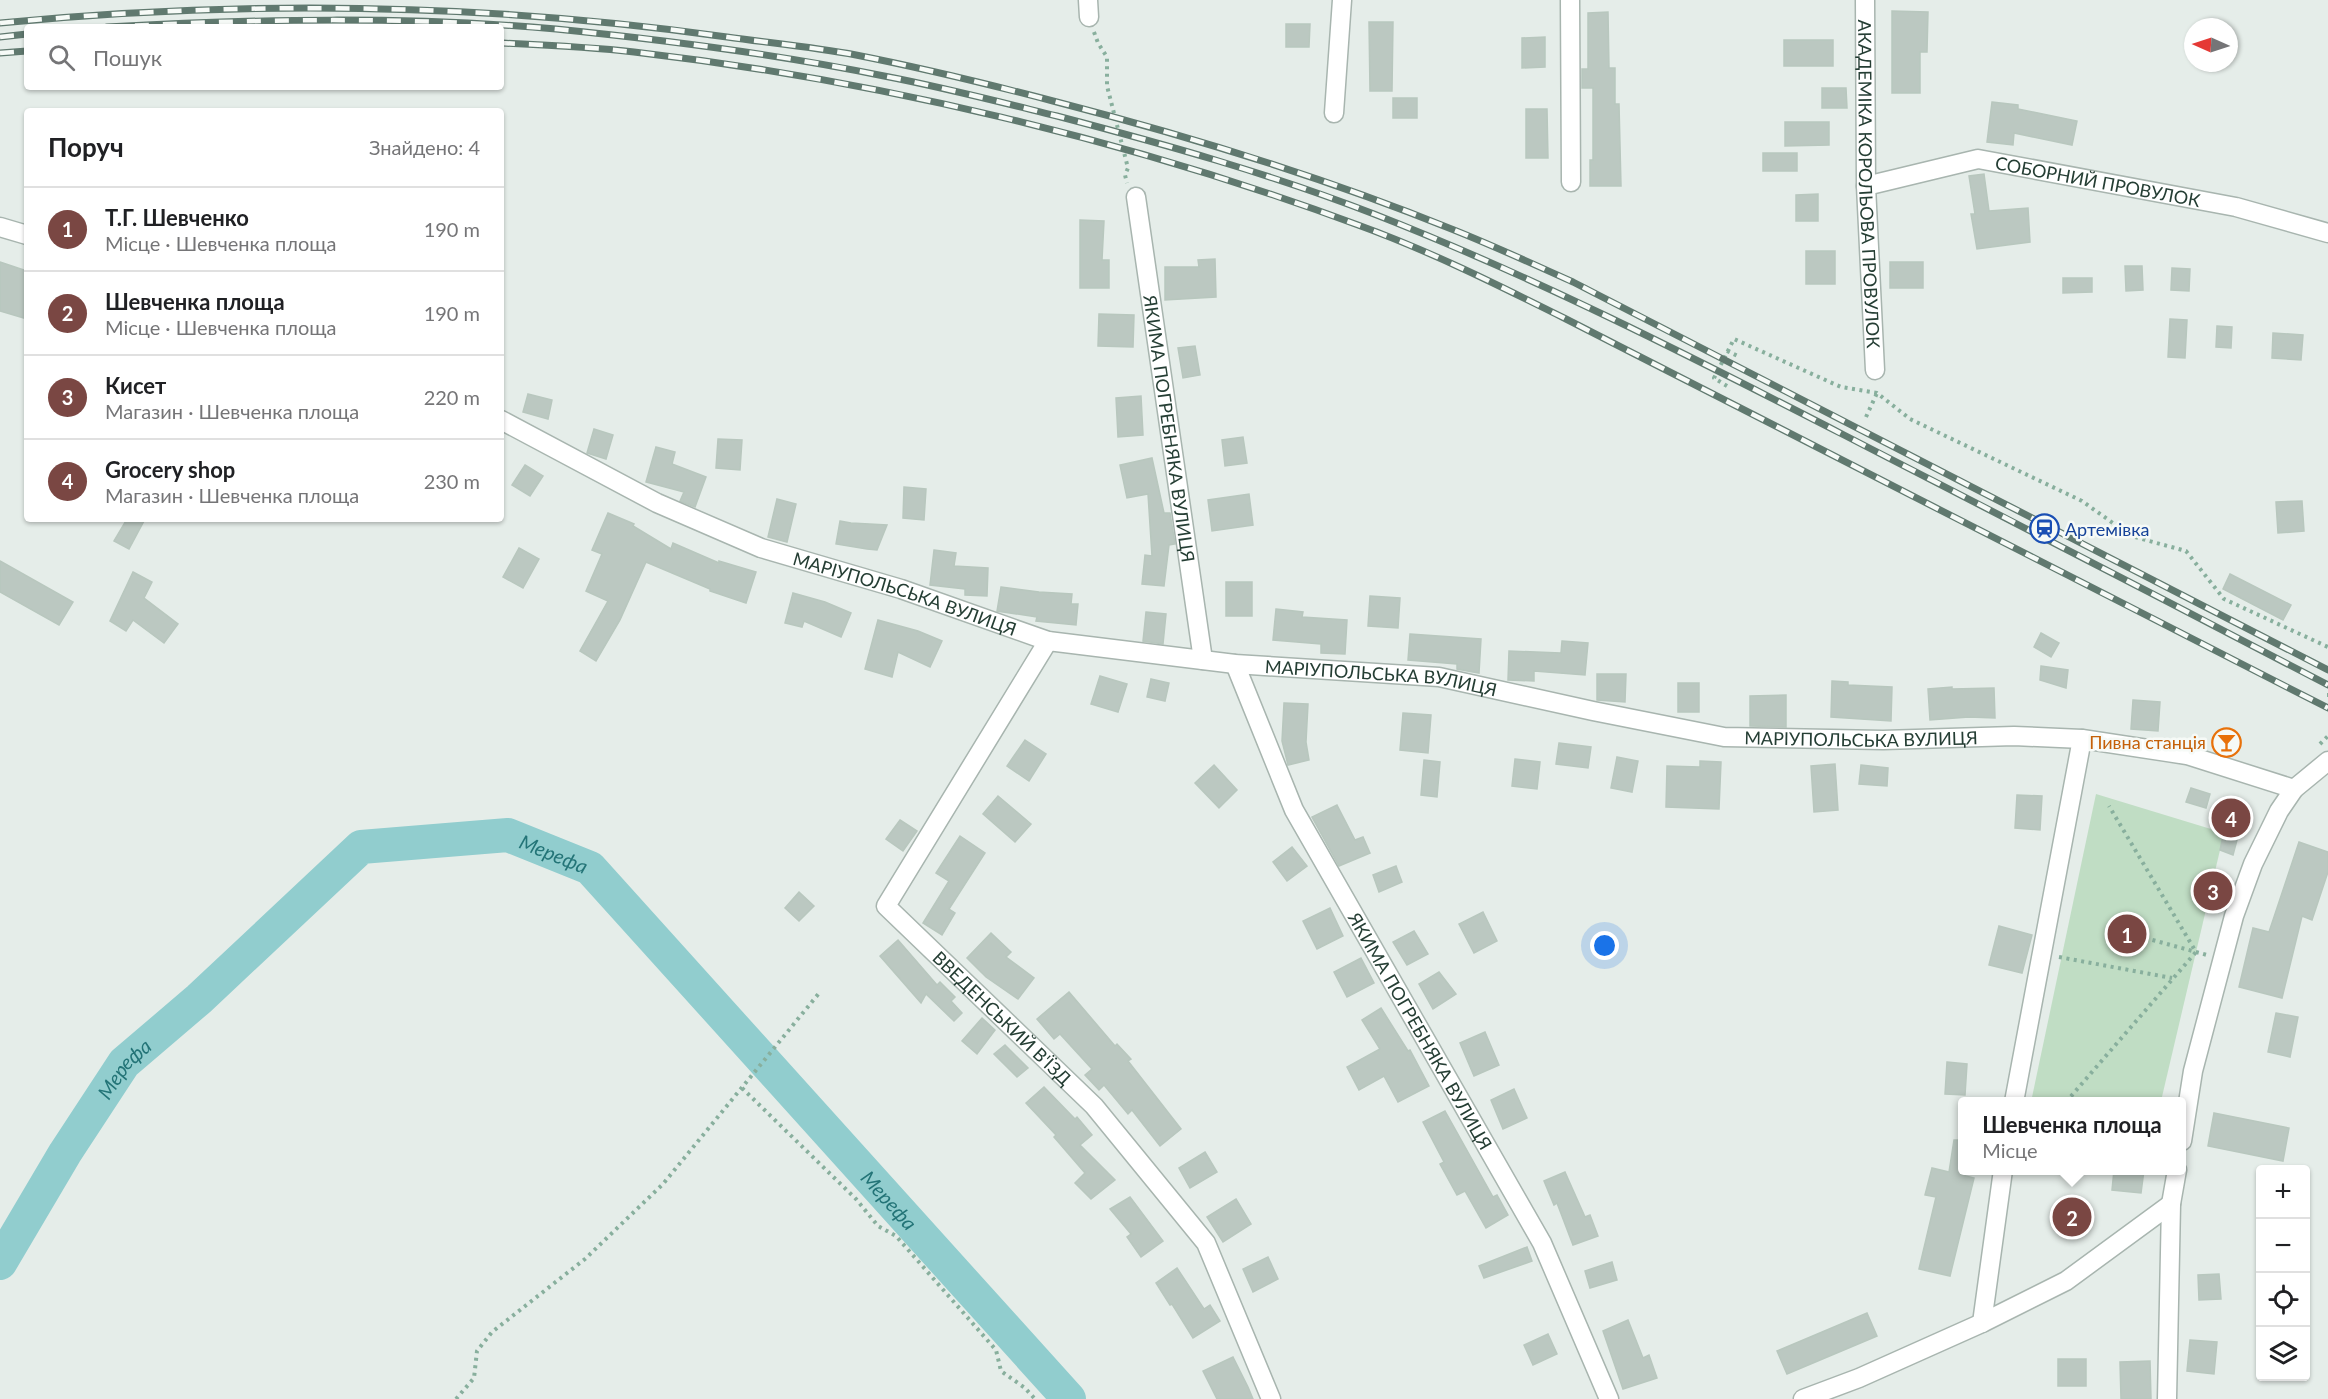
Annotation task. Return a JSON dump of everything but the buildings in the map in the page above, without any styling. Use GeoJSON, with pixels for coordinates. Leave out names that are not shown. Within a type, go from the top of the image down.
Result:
{"type":"FeatureCollection","features":[{"type":"Feature","properties":{"kind":"street"},"geometry":{"type":"LineString","coordinates":[[1334,113],[1342,0]]}},
{"type":"Feature","properties":{"kind":"street"},"geometry":{"type":"LineString","coordinates":[[1570,0],[1571,183]]}},
{"type":"Feature","properties":{"kind":"street","name":"АКАДЕМІКА КОРОЛЬОВА ПРОВУЛОК"},"geometry":{"type":"LineString","coordinates":[[1865,0],[1866,186],[1875,369]]}},
{"type":"Feature","properties":{"kind":"street","name":"СОБОРНИЙ ПРОВУЛОК"},"geometry":{"type":"LineString","coordinates":[[1866,186],[1978,159],[2236,207],[2328,233]]}},
{"type":"Feature","properties":{"kind":"street","name":"ЯКИМА ПОГРЕБНЯКА ВУЛИЦЯ"},"geometry":{"type":"LineString","coordinates":[[1136,197],[1203,660]]}},
{"type":"Feature","properties":{"kind":"street"},"geometry":{"type":"LineString","coordinates":[[0,226],[24,234]]}},
{"type":"Feature","properties":{"kind":"street","name":"МАРІУПОЛЬСЬКА ВУЛИЦЯ"},"geometry":{"type":"LineString","coordinates":[[504,422],[657,503],[761,548],[901,589],[1048,641],[1235,664],[1439,677],[1724,737],[1883,740],[2014,736],[2082,739],[2187,755],[2294,789]]}},
{"type":"Feature","properties":{"kind":"street","name":"ВВЕДЕНСЬКИЙ В'ЇЗД"},"geometry":{"type":"LineString","coordinates":[[1048,641],[886,906],[1094,1106],[1206,1243],[1272,1399]]}},
{"type":"Feature","properties":{"kind":"street","name":"ЯКИМА ПОГРЕБНЯКА ВУЛИЦЯ"},"geometry":{"type":"LineString","coordinates":[[1235,664],[1294,810],[1542,1243],[1609,1399]]}},
{"type":"Feature","properties":{"kind":"street"},"geometry":{"type":"LineString","coordinates":[[2015,1097],[2082,739]]}},
{"type":"Feature","properties":{"kind":"street"},"geometry":{"type":"LineString","coordinates":[[2186,1112],[2193,1071],[2222,959],[2234,916],[2253,864],[2279,811],[2294,789],[2328,761]]}},
{"type":"Feature","properties":{"kind":"street"},"geometry":{"type":"LineString","coordinates":[[1982,1323],[2002,1175]]}},
{"type":"Feature","properties":{"kind":"street"},"geometry":{"type":"LineString","coordinates":[[2167,1399],[2171,1204],[2176,1175]]}},
{"type":"Feature","properties":{"kind":"street"},"geometry":{"type":"LineString","coordinates":[[1803,1399],[1859,1378],[1982,1323],[2066,1281],[2171,1204]]}},
{"type":"Feature","properties":{"kind":"path"},"geometry":{"type":"LineString","coordinates":[[1089,9],[1098,44],[1107,57],[1107,86],[1128,168],[1126,182],[1136,197]]}},
{"type":"Feature","properties":{"kind":"path"},"geometry":{"type":"LineString","coordinates":[[1727,386],[1713,378],[1734,339],[1841,387],[1876,393],[1910,419],[2082,501],[2131,536],[2186,551],[2224,599],[2328,647]]}},
{"type":"Feature","properties":{"kind":"path"},"geometry":{"type":"LineString","coordinates":[[1728,351],[1740,357]]}},
{"type":"Feature","properties":{"kind":"path"},"geometry":{"type":"LineString","coordinates":[[1866,417],[1874,400]]}},
{"type":"Feature","properties":{"kind":"path"},"geometry":{"type":"LineString","coordinates":[[2109,806],[2196,952]]}},
{"type":"Feature","properties":{"kind":"path"},"geometry":{"type":"LineString","coordinates":[[2138,936],[2222,959]]}},
{"type":"Feature","properties":{"kind":"path"},"geometry":{"type":"LineString","coordinates":[[2069,1097],[2196,952]]}},
{"type":"Feature","properties":{"kind":"path"},"geometry":{"type":"LineString","coordinates":[[2041,954],[2173,978]]}},
{"type":"Feature","properties":{"kind":"path"},"geometry":{"type":"LineString","coordinates":[[456,1399],[474,1378],[477,1351],[492,1332],[585,1258],[663,1184],[820,992]]}},
{"type":"Feature","properties":{"kind":"path"},"geometry":{"type":"LineString","coordinates":[[742,1088],[850,1193],[878,1226],[896,1236],[996,1350],[1001,1371],[1025,1388],[1035,1399]]}},
{"type":"Feature","properties":{"kind":"green space"},"geometry":{"type":"Polygon","coordinates":[[[2096,794],[2224,833],[2162,1097],[2032,1097],[2096,794]]]}},
{"type":"Feature","properties":{"kind":"waterway","name":"Мерефа"},"geometry":{"type":"LineString","coordinates":[[0,1263],[65,1153],[124,1063],[199,999],[361,847],[508,835],[590,868],[1069,1399]]}},
{"type":"Feature","properties":{"kind":"railway"},"geometry":{"type":"LineString","coordinates":[[0,23],[91,16],[273,8],[364,9],[546,17],[637,26],[856,55],[980,82],[1155,128],[1355,192],[1469,236],[1573,282],[2328,670]]}},
{"type":"Feature","properties":{"kind":"railway"},"geometry":{"type":"LineString","coordinates":[[174,24],[332,20],[481,24]]}},
{"type":"Feature","properties":{"kind":"railway"},"geometry":{"type":"LineString","coordinates":[[504,25],[721,48],[906,80],[1057,116],[1217,160],[1335,199],[1434,238],[1612,318],[1786,405],[2328,685]]}},
{"type":"Feature","properties":{"kind":"railway"},"geometry":{"type":"LineString","coordinates":[[0,37],[24,34]]}},
{"type":"Feature","properties":{"kind":"railway"},"geometry":{"type":"LineString","coordinates":[[504,43],[617,50],[725,64],[909,97],[1092,140],[1271,194],[1358,225],[1438,257],[1540,306],[2328,708]]}},
{"type":"Feature","properties":{"kind":"railway"},"geometry":{"type":"LineString","coordinates":[[0,53],[24,51]]}},
{"type":"Feature","properties":{"kind":"place","name":"Артемівка"},"geometry":{"type":"Point","coordinates":[2044,529]}},
{"type":"Feature","properties":{"kind":"place","name":"Пивна станція"},"geometry":{"type":"Point","coordinates":[2227,742]}},
{"type":"Feature","properties":{"kind":"place","name":"Grocery shop"},"geometry":{"type":"Point","coordinates":[2231,818]}},
{"type":"Feature","properties":{"kind":"place","name":"Кисет"},"geometry":{"type":"Point","coordinates":[2213,891]}},
{"type":"Feature","properties":{"kind":"place","name":"Т.Г. Шевченко"},"geometry":{"type":"Point","coordinates":[2127,934]}},
{"type":"Feature","properties":{"kind":"place","name":"Шевченка площа"},"geometry":{"type":"Point","coordinates":[2072,1217]}}]}
